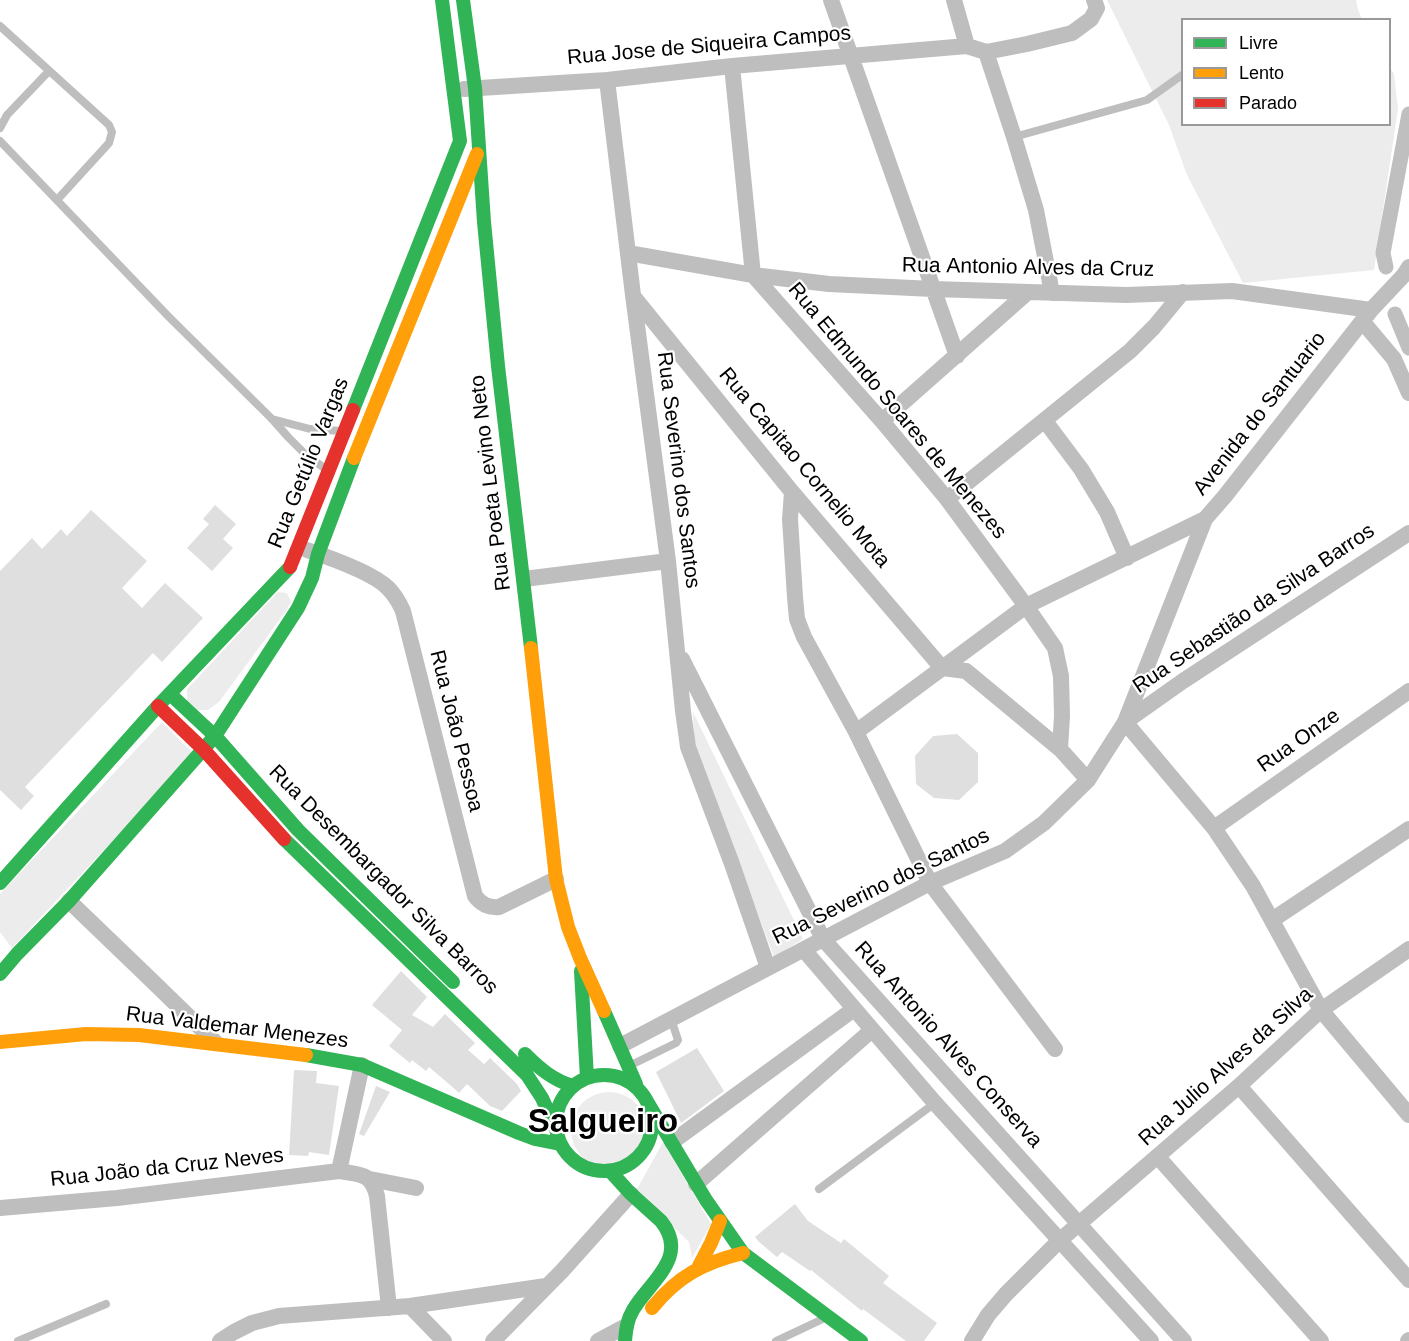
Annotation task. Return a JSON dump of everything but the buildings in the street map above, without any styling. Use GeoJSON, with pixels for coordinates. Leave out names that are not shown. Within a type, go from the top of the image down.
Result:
{"type":"FeatureCollection","features":[{"type":"Feature","properties":{"kind":"main road","name":"Rua Getúlio Vargas"},"geometry":{"type":"LineString","coordinates":[[0,883],[158,706],[290,568],[460,141],[442,0]]}},
{"type":"Feature","properties":{"kind":"main road","name":"Rua Poeta Levino Neto"},"geometry":{"type":"LineString","coordinates":[[464,0],[475,88],[484,222],[498,366],[524,579],[556,879],[568,927],[580,958],[636,1084]]}},
{"type":"Feature","properties":{"kind":"main road","name":"Rua Getúlio Vargas"},"geometry":{"type":"LineString","coordinates":[[0,975],[204,750],[298,608],[312,578],[318,554],[345,481],[480,147]]}},
{"type":"Feature","properties":{"kind":"main road"},"geometry":{"type":"LineString","coordinates":[[345,431],[363,439]]}},
{"type":"Feature","properties":{"kind":"main road"},"geometry":{"type":"LineString","coordinates":[[329,471],[345,481]]}},
{"type":"Feature","properties":{"kind":"main road","name":"Rua Desembargador Silva Barros"},"geometry":{"type":"LineString","coordinates":[[170,694],[215,736],[298,830],[460,988],[446,996]]}},
{"type":"Feature","properties":{"kind":"main road","name":"Rua Desembargador Silva Barros"},"geometry":{"type":"LineString","coordinates":[[158,706],[204,750],[287,842],[527,1075],[542,1098],[556,1129]]}},
{"type":"Feature","properties":{"kind":"main road"},"geometry":{"type":"LineString","coordinates":[[287,842],[298,830]]}},
{"type":"Feature","properties":{"kind":"main road"},"geometry":{"type":"LineString","coordinates":[[366,920],[377,908]]}},
{"type":"Feature","properties":{"kind":"main road","name":"Rua Poeta Levino Neto"},"geometry":{"type":"LineString","coordinates":[[580,958],[587,1078]]}},
{"type":"Feature","properties":{"kind":"main road"},"geometry":{"type":"LineString","coordinates":[[420,972],[431,960]]}},
{"type":"Feature","properties":{"kind":"main road","name":"Rua Valdemar Menezes"},"geometry":{"type":"LineString","coordinates":[[0,1042],[86,1034],[138,1035],[216,1043],[362,1065],[519,1133],[560,1144]]}},
{"type":"Feature","properties":{"kind":"main road"},"geometry":{"type":"LineString","coordinates":[[512,1041],[544,1074],[559,1083],[573,1086]]}},
{"type":"Feature","properties":{"kind":"main road"},"geometry":{"type":"LineString","coordinates":[[645,1098],[652,1113],[652,1129],[648,1144],[639,1157],[626,1167],[611,1172],[595,1171],[580,1166],[560,1144],[556,1129],[557,1113],[562,1098],[573,1086],[587,1078],[603,1074],[620,1077],[636,1084],[645,1098],[672,1142],[696,1184],[743,1253],[859,1340]]}},
{"type":"Feature","properties":{"kind":"main road"},"geometry":{"type":"LineString","coordinates":[[611,1172],[663,1224],[672,1250],[671,1258],[662,1273],[635,1306],[626,1334]]}},
{"type":"Feature","properties":{"kind":"main road"},"geometry":{"type":"LineString","coordinates":[[699,1266],[720,1221]]}},
{"type":"Feature","properties":{"kind":"main road"},"geometry":{"type":"LineString","coordinates":[[645,1317],[666,1291],[690,1271],[699,1266],[743,1253]]}},
{"type":"Feature","properties":{"kind":"street"},"geometry":{"type":"LineString","coordinates":[[831,0],[957,356]]}},
{"type":"Feature","properties":{"kind":"street"},"geometry":{"type":"LineString","coordinates":[[954,0],[967,46],[986,52],[1072,33],[1091,19],[1095,4]]}},
{"type":"Feature","properties":{"kind":"street","name":"Rua Jose de Siqueira Campos"},"geometry":{"type":"LineString","coordinates":[[454,90],[607,80],[732,66],[967,46]]}},
{"type":"Feature","properties":{"kind":"street"},"geometry":{"type":"LineString","coordinates":[[986,52],[1036,210],[1052,293]]}},
{"type":"Feature","properties":{"kind":"street"},"geometry":{"type":"LineString","coordinates":[[732,66],[753,275]]}},
{"type":"Feature","properties":{"kind":"street","name":"Rua Severino dos Santos"},"geometry":{"type":"LineString","coordinates":[[607,80],[633,296],[669,561],[688,747],[768,968],[930,883],[1005,851],[1044,823],[1088,780],[1125,722]]}},
{"type":"Feature","properties":{"kind":"street","name":"Rua Antonio Alves da Cruz"},"geometry":{"type":"LineString","coordinates":[[628,253],[753,275],[829,284],[1126,295],[1232,291],[1366,316]]}},
{"type":"Feature","properties":{"kind":"street"},"geometry":{"type":"LineString","coordinates":[[1407,273],[1366,316],[1394,359],[1409,393]]}},
{"type":"Feature","properties":{"kind":"street","name":"Rua Edmundo Soares de Menezes"},"geometry":{"type":"LineString","coordinates":[[753,275],[947,499],[1055,648],[1061,676],[1060,749]]}},
{"type":"Feature","properties":{"kind":"street"},"geometry":{"type":"LineString","coordinates":[[882,422],[1028,292]]}},
{"type":"Feature","properties":{"kind":"street"},"geometry":{"type":"LineString","coordinates":[[947,499],[1130,351],[1154,327],[1183,292]]}},
{"type":"Feature","properties":{"kind":"street","name":"Rua Capitao Cornelio Mota"},"geometry":{"type":"LineString","coordinates":[[633,296],[792,492],[942,668]]}},
{"type":"Feature","properties":{"kind":"street","name":"Avenida do Santuario"},"geometry":{"type":"LineString","coordinates":[[856,732],[1026,606],[1205,519],[1366,316]]}},
{"type":"Feature","properties":{"kind":"street"},"geometry":{"type":"LineString","coordinates":[[1045,421],[1081,469],[1107,512],[1127,558]]}},
{"type":"Feature","properties":{"kind":"street"},"geometry":{"type":"LineString","coordinates":[[792,492],[790,519],[797,620],[804,637],[856,732],[930,883],[1054,1049]]}},
{"type":"Feature","properties":{"kind":"street"},"geometry":{"type":"LineString","coordinates":[[1205,519],[1125,722],[1214,828],[1253,886],[1322,1010],[1409,1115]]}},
{"type":"Feature","properties":{"kind":"street","name":"Rua Sebastião da Silva Barros"},"geometry":{"type":"LineString","coordinates":[[1125,722],[1183,681],[1409,533]]}},
{"type":"Feature","properties":{"kind":"street","name":"Rua João Pessoa"},"geometry":{"type":"LineString","coordinates":[[299,547],[376,579],[397,598],[403,611],[475,896],[489,907],[499,907],[556,879]]}},
{"type":"Feature","properties":{"kind":"street"},"geometry":{"type":"LineString","coordinates":[[524,579],[669,561]]}},
{"type":"Feature","properties":{"kind":"street","name":"Rua Antonio Alves Conserva"},"geometry":{"type":"LineString","coordinates":[[678,651],[823,939],[1184,1341]]}},
{"type":"Feature","properties":{"kind":"street"},"geometry":{"type":"LineString","coordinates":[[942,668],[966,671],[1060,749],[1088,780]]}},
{"type":"Feature","properties":{"kind":"street","name":"Rua Onze"},"geometry":{"type":"LineString","coordinates":[[1214,828],[1409,691]]}},
{"type":"Feature","properties":{"kind":"street"},"geometry":{"type":"LineString","coordinates":[[1272,920],[1409,829]]}},
{"type":"Feature","properties":{"kind":"street"},"geometry":{"type":"LineString","coordinates":[[69,901],[216,1043]]}},
{"type":"Feature","properties":{"kind":"street"},"geometry":{"type":"LineString","coordinates":[[804,950],[935,1103],[1151,1341]]}},
{"type":"Feature","properties":{"kind":"street","name":"Rua Julio Alves da Silva"},"geometry":{"type":"LineString","coordinates":[[972,1341],[988,1315],[1006,1294],[1059,1241],[1239,1086],[1322,1010],[1407,954]]}},
{"type":"Feature","properties":{"kind":"street"},"geometry":{"type":"LineString","coordinates":[[620,1046],[768,968]]}},
{"type":"Feature","properties":{"kind":"street"},"geometry":{"type":"LineString","coordinates":[[672,1142],[854,1009]]}},
{"type":"Feature","properties":{"kind":"street"},"geometry":{"type":"LineString","coordinates":[[696,1184],[872,1030]]}},
{"type":"Feature","properties":{"kind":"street"},"geometry":{"type":"LineString","coordinates":[[362,1065],[339,1171],[362,1176],[372,1182],[416,1188]]}},
{"type":"Feature","properties":{"kind":"street"},"geometry":{"type":"LineString","coordinates":[[1239,1086],[1409,1280]]}},
{"type":"Feature","properties":{"kind":"street"},"geometry":{"type":"LineString","coordinates":[[1158,1157],[1321,1341]]}},
{"type":"Feature","properties":{"kind":"street","name":"Rua João da Cruz Neves"},"geometry":{"type":"LineString","coordinates":[[0,1208],[117,1198],[339,1171]]}},
{"type":"Feature","properties":{"kind":"street"},"geometry":{"type":"LineString","coordinates":[[372,1182],[377,1196],[389,1308]]}},
{"type":"Feature","properties":{"kind":"street"},"geometry":{"type":"LineString","coordinates":[[493,1341],[562,1271],[631,1194]]}},
{"type":"Feature","properties":{"kind":"street"},"geometry":{"type":"LineString","coordinates":[[220,1341],[252,1323],[279,1316],[410,1306],[546,1286]]}},
{"type":"Feature","properties":{"kind":"street"},"geometry":{"type":"LineString","coordinates":[[410,1306],[444,1341]]}},
{"type":"Feature","properties":{"kind":"street"},"geometry":{"type":"LineString","coordinates":[[598,1341],[626,1334]]}},
{"type":"Feature","properties":{"kind":"lane"},"geometry":{"type":"LineString","coordinates":[[0,26],[109,125],[112,132],[109,143],[57,200]]}},
{"type":"Feature","properties":{"kind":"lane"},"geometry":{"type":"LineString","coordinates":[[0,128],[7,115],[49,71]]}},
{"type":"Feature","properties":{"kind":"lane"},"geometry":{"type":"LineString","coordinates":[[1014,137],[1147,100],[1181,76]]}},
{"type":"Feature","properties":{"kind":"lane"},"geometry":{"type":"LineString","coordinates":[[0,141],[289,438],[305,454],[329,471]]}},
{"type":"Feature","properties":{"kind":"lane"},"geometry":{"type":"LineString","coordinates":[[272,419],[310,429],[345,431]]}},
{"type":"Feature","properties":{"kind":"lane"},"geometry":{"type":"LineString","coordinates":[[629,1066],[676,1043],[678,1040],[671,1019]]}},
{"type":"Feature","properties":{"kind":"lane"},"geometry":{"type":"LineString","coordinates":[[819,1189],[935,1103]]}},
{"type":"Feature","properties":{"kind":"lane"},"geometry":{"type":"LineString","coordinates":[[18,1341],[106,1304]]}},
{"type":"Feature","properties":{"kind":"lane"},"geometry":{"type":"LineString","coordinates":[[776,1341],[828,1317]]}},
{"type":"Feature","properties":{"kind":"shaded area"},"geometry":{"type":"Polygon","coordinates":[[[1107,0],[1356,0],[1362,18],[1181,18],[1181,126],[1391,126],[1391,70],[1394,74],[1398,109],[1374,270],[1243,283],[1187,175],[1169,125],[1107,0]]]}},
{"type":"Feature","properties":{"kind":"shaded area"},"geometry":{"type":"Polygon","coordinates":[[[278,592],[287,593],[291,602],[286,611],[219,702],[208,710],[196,710],[187,701],[187,689],[278,592]]]}},
{"type":"Feature","properties":{"kind":"shaded area"},"geometry":{"type":"Polygon","coordinates":[[[693,712],[803,939],[774,957],[694,744],[693,712]]]}},
{"type":"Feature","properties":{"kind":"shaded area"},"geometry":{"type":"Polygon","coordinates":[[[162,722],[194,754],[12,948],[0,932],[0,894],[162,722]]]}},
{"type":"Feature","properties":{"kind":"shaded area"},"geometry":{"type":"Polygon","coordinates":[[[609,1092],[623,1095],[636,1103],[644,1116],[647,1130],[644,1144],[636,1157],[623,1165],[609,1168],[595,1165],[582,1157],[574,1144],[571,1130],[574,1116],[582,1103],[595,1095],[609,1092]]]}},
{"type":"Feature","properties":{"kind":"shaded area"},"geometry":{"type":"Polygon","coordinates":[[[663,1142],[711,1224],[692,1258],[689,1242],[636,1191],[663,1142]]]}},
{"type":"Feature","properties":{"kind":"waterway"},"geometry":{"type":"LineString","coordinates":[[1386,267],[1383,253],[1409,114]]}},
{"type":"Feature","properties":{"kind":"waterway"},"geometry":{"type":"LineString","coordinates":[[1395,314],[1409,348]]}},
{"type":"Feature","properties":{"kind":"traffic: fast"},"geometry":{"type":"LineString","coordinates":[[353,410],[460,141],[442,0]]}},
{"type":"Feature","properties":{"kind":"traffic: fast"},"geometry":{"type":"LineString","coordinates":[[463,0],[475,88],[484,222],[498,366],[531,648]]}},
{"type":"Feature","properties":{"kind":"traffic: fast"},"geometry":{"type":"LineString","coordinates":[[0,974],[69,901],[215,736],[298,608],[312,578],[318,554],[354,458]]}},
{"type":"Feature","properties":{"kind":"traffic: fast"},"geometry":{"type":"LineString","coordinates":[[0,883],[158,706],[290,567]]}},
{"type":"Feature","properties":{"kind":"traffic: fast"},"geometry":{"type":"LineString","coordinates":[[170,694],[215,736],[298,830],[453,982]]}},
{"type":"Feature","properties":{"kind":"traffic: fast"},"geometry":{"type":"LineString","coordinates":[[284,839],[527,1075],[542,1098],[556,1129]]}},
{"type":"Feature","properties":{"kind":"traffic: fast"},"geometry":{"type":"LineString","coordinates":[[581,971],[587,1078]]}},
{"type":"Feature","properties":{"kind":"traffic: fast"},"geometry":{"type":"LineString","coordinates":[[604,1011],[636,1084]]}},
{"type":"Feature","properties":{"kind":"traffic: fast"},"geometry":{"type":"LineString","coordinates":[[525,1054],[547,1073],[573,1086]]}},
{"type":"Feature","properties":{"kind":"traffic: fast"},"geometry":{"type":"LineString","coordinates":[[306,1055],[362,1065],[519,1133],[560,1144]]}},
{"type":"Feature","properties":{"kind":"traffic: fast"},"geometry":{"type":"LineString","coordinates":[[604,1075],[623,1078],[638,1089],[649,1104],[652,1123],[649,1142],[638,1157],[623,1168],[604,1171],[585,1168],[570,1157],[559,1142],[556,1123],[559,1104],[570,1089],[585,1078],[604,1075]]}},
{"type":"Feature","properties":{"kind":"traffic: fast"},"geometry":{"type":"LineString","coordinates":[[645,1098],[706,1200],[743,1253],[861,1341]]}},
{"type":"Feature","properties":{"kind":"traffic: fast"},"geometry":{"type":"LineString","coordinates":[[611,1172],[661,1221],[669,1234],[671,1246],[664,1268],[631,1314],[625,1341]]}},
{"type":"Feature","properties":{"kind":"traffic: slow"},"geometry":{"type":"LineString","coordinates":[[354,458],[477,154]]}},
{"type":"Feature","properties":{"kind":"traffic: slow"},"geometry":{"type":"LineString","coordinates":[[531,648],[556,879],[568,927],[604,1011]]}},
{"type":"Feature","properties":{"kind":"traffic: slow"},"geometry":{"type":"LineString","coordinates":[[0,1042],[86,1034],[139,1035],[306,1055]]}},
{"type":"Feature","properties":{"kind":"traffic: slow"},"geometry":{"type":"LineString","coordinates":[[699,1266],[720,1221]]}},
{"type":"Feature","properties":{"kind":"traffic: slow"},"geometry":{"type":"LineString","coordinates":[[652,1308],[672,1287],[692,1272],[716,1261],[743,1253]]}},
{"type":"Feature","properties":{"kind":"traffic: jam"},"geometry":{"type":"LineString","coordinates":[[290,567],[353,410]]}},
{"type":"Feature","properties":{"kind":"traffic: jam"},"geometry":{"type":"LineString","coordinates":[[158,706],[204,750],[284,839]]}},
{"type":"Feature","properties":{"kind":"district","name":"Salgueiro"},"geometry":{"type":"Point","coordinates":[603,1123]}}]}
